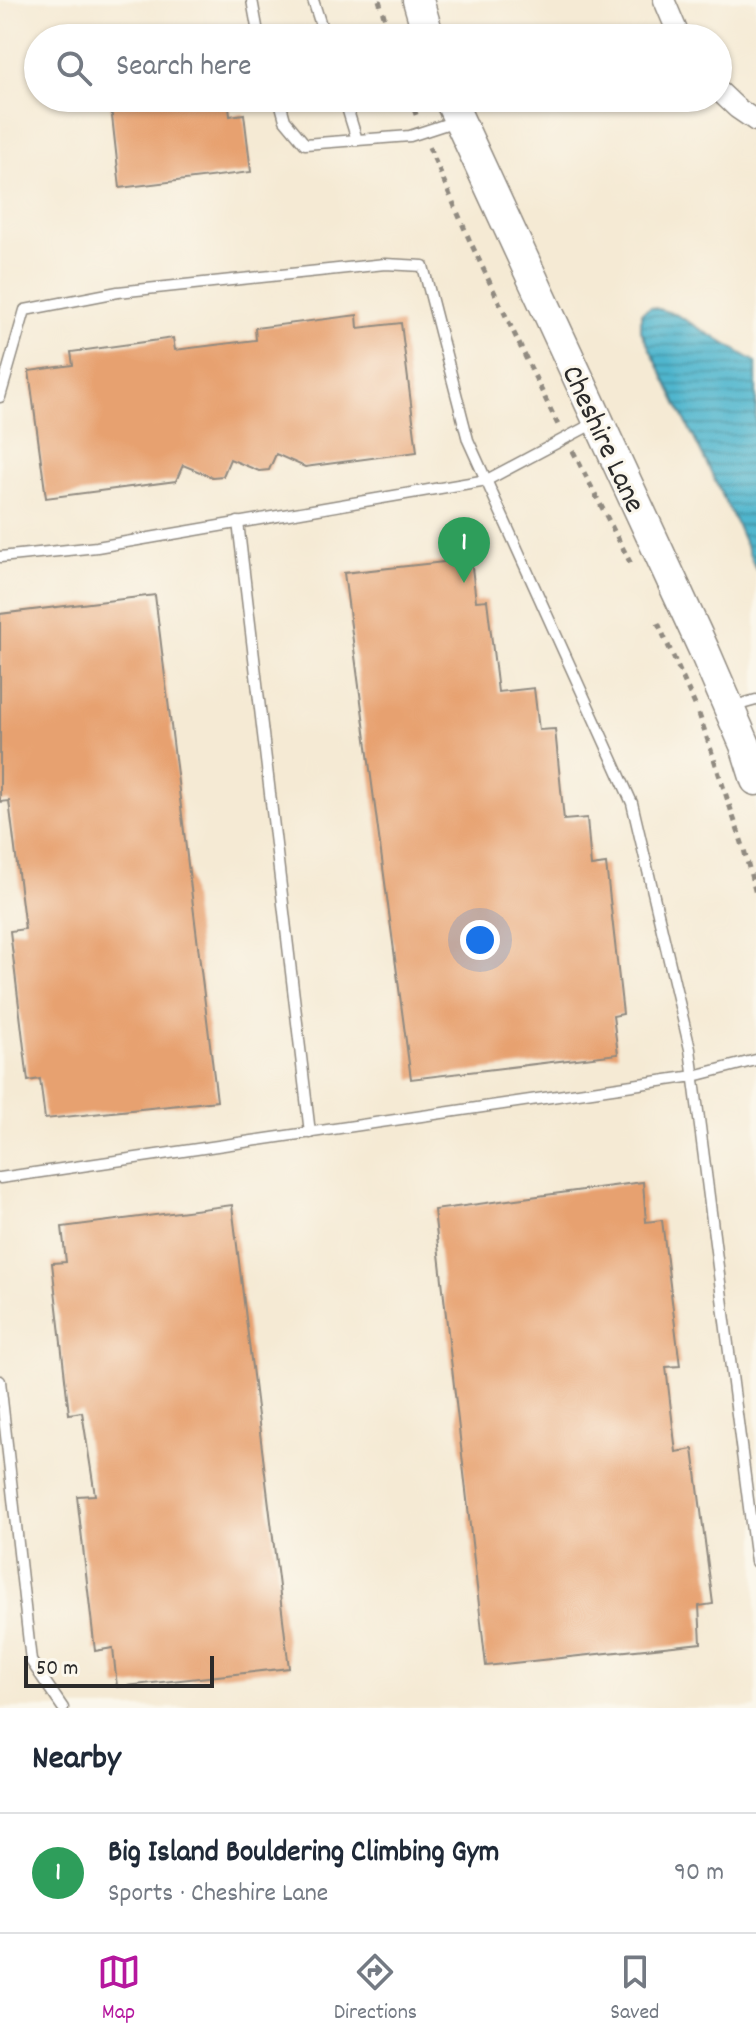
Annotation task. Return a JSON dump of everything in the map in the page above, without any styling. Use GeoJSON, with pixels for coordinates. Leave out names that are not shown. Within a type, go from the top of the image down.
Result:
{"type":"FeatureCollection","features":[{"type":"Feature","properties":{"kind":"street"},"geometry":{"type":"LineString","coordinates":[[418,0],[425,24]]}},
{"type":"Feature","properties":{"kind":"street"},"geometry":{"type":"LineString","coordinates":[[664,0],[674,24]]}},
{"type":"Feature","properties":{"kind":"street"},"geometry":{"type":"LineString","coordinates":[[732,103],[756,121]]}},
{"type":"Feature","properties":{"kind":"street","name":"Cheshire Lane"},"geometry":{"type":"LineString","coordinates":[[455,112],[597,421],[742,704],[756,780]]}},
{"type":"Feature","properties":{"kind":"lane"},"geometry":{"type":"LineString","coordinates":[[252,0],[256,24]]}},
{"type":"Feature","properties":{"kind":"lane"},"geometry":{"type":"LineString","coordinates":[[313,0],[321,24]]}},
{"type":"Feature","properties":{"kind":"lane"},"geometry":{"type":"LineString","coordinates":[[283,112],[285,120],[305,144],[410,136],[423,132],[450,112]]}},
{"type":"Feature","properties":{"kind":"lane"},"geometry":{"type":"LineString","coordinates":[[348,112],[357,140]]}},
{"type":"Feature","properties":{"kind":"lane"},"geometry":{"type":"LineString","coordinates":[[0,397],[25,310],[118,292],[385,264],[423,266],[468,440],[632,803],[690,1049],[756,1562]]}},
{"type":"Feature","properties":{"kind":"lane"},"geometry":{"type":"LineString","coordinates":[[0,557],[97,547],[487,480],[597,421]]}},
{"type":"Feature","properties":{"kind":"lane"},"geometry":{"type":"LineString","coordinates":[[238,522],[310,1133]]}},
{"type":"Feature","properties":{"kind":"lane"},"geometry":{"type":"LineString","coordinates":[[0,1178],[694,1076],[756,1060]]}},
{"type":"Feature","properties":{"kind":"lane"},"geometry":{"type":"LineString","coordinates":[[0,1381],[31,1661],[63,1708]]}},
{"type":"Feature","properties":{"kind":"path"},"geometry":{"type":"LineString","coordinates":[[379,0],[387,24]]}},
{"type":"Feature","properties":{"kind":"path"},"geometry":{"type":"LineString","coordinates":[[415,112],[475,253],[550,412],[638,579]]}},
{"type":"Feature","properties":{"kind":"path"},"geometry":{"type":"LineString","coordinates":[[657,620],[700,716],[756,894]]}},
{"type":"Feature","properties":{"kind":"water"},"geometry":{"type":"Polygon","coordinates":[[[651,307],[675,314],[756,362],[756,570],[641,331],[641,313],[651,307]]]}},
{"type":"Feature","properties":{"kind":"building"},"geometry":{"type":"Polygon","coordinates":[[[112,112],[244,114],[251,172],[120,188],[112,112]]]}},
{"type":"Feature","properties":{"kind":"building"},"geometry":{"type":"Polygon","coordinates":[[[357,315],[358,328],[401,323],[417,452],[305,467],[276,454],[269,470],[259,471],[230,459],[223,476],[212,477],[183,465],[176,481],[46,498],[29,371],[73,365],[71,352],[173,338],[175,350],[256,340],[255,328],[357,315]]]}},
{"type":"Feature","properties":{"kind":"building"},"geometry":{"type":"Polygon","coordinates":[[[471,559],[476,601],[487,600],[498,692],[534,688],[539,730],[555,729],[564,820],[587,818],[591,866],[606,864],[623,1014],[613,1016],[618,1054],[411,1079],[344,573],[471,559]]]}},
{"type":"Feature","properties":{"kind":"building"},"geometry":{"type":"Polygon","coordinates":[[[155,595],[217,1101],[45,1119],[40,1079],[28,1081],[10,931],[25,929],[9,801],[0,802],[0,614],[155,595]]]}},
{"type":"Feature","properties":{"kind":"building"},"geometry":{"type":"Polygon","coordinates":[[[643,1182],[646,1222],[662,1220],[680,1366],[666,1367],[676,1452],[693,1449],[713,1604],[699,1606],[701,1643],[486,1666],[434,1210],[643,1182]]]}},
{"type":"Feature","properties":{"kind":"building"},"geometry":{"type":"Polygon","coordinates":[[[232,1205],[289,1668],[117,1687],[113,1648],[95,1651],[77,1496],[95,1495],[82,1412],[69,1414],[52,1263],[66,1262],[62,1227],[232,1205]]]}},
{"type":"Feature","properties":{"kind":"place","name":"Big Island Bouldering Climbing Gym"},"geometry":{"type":"Point","coordinates":[464,583]}}]}
